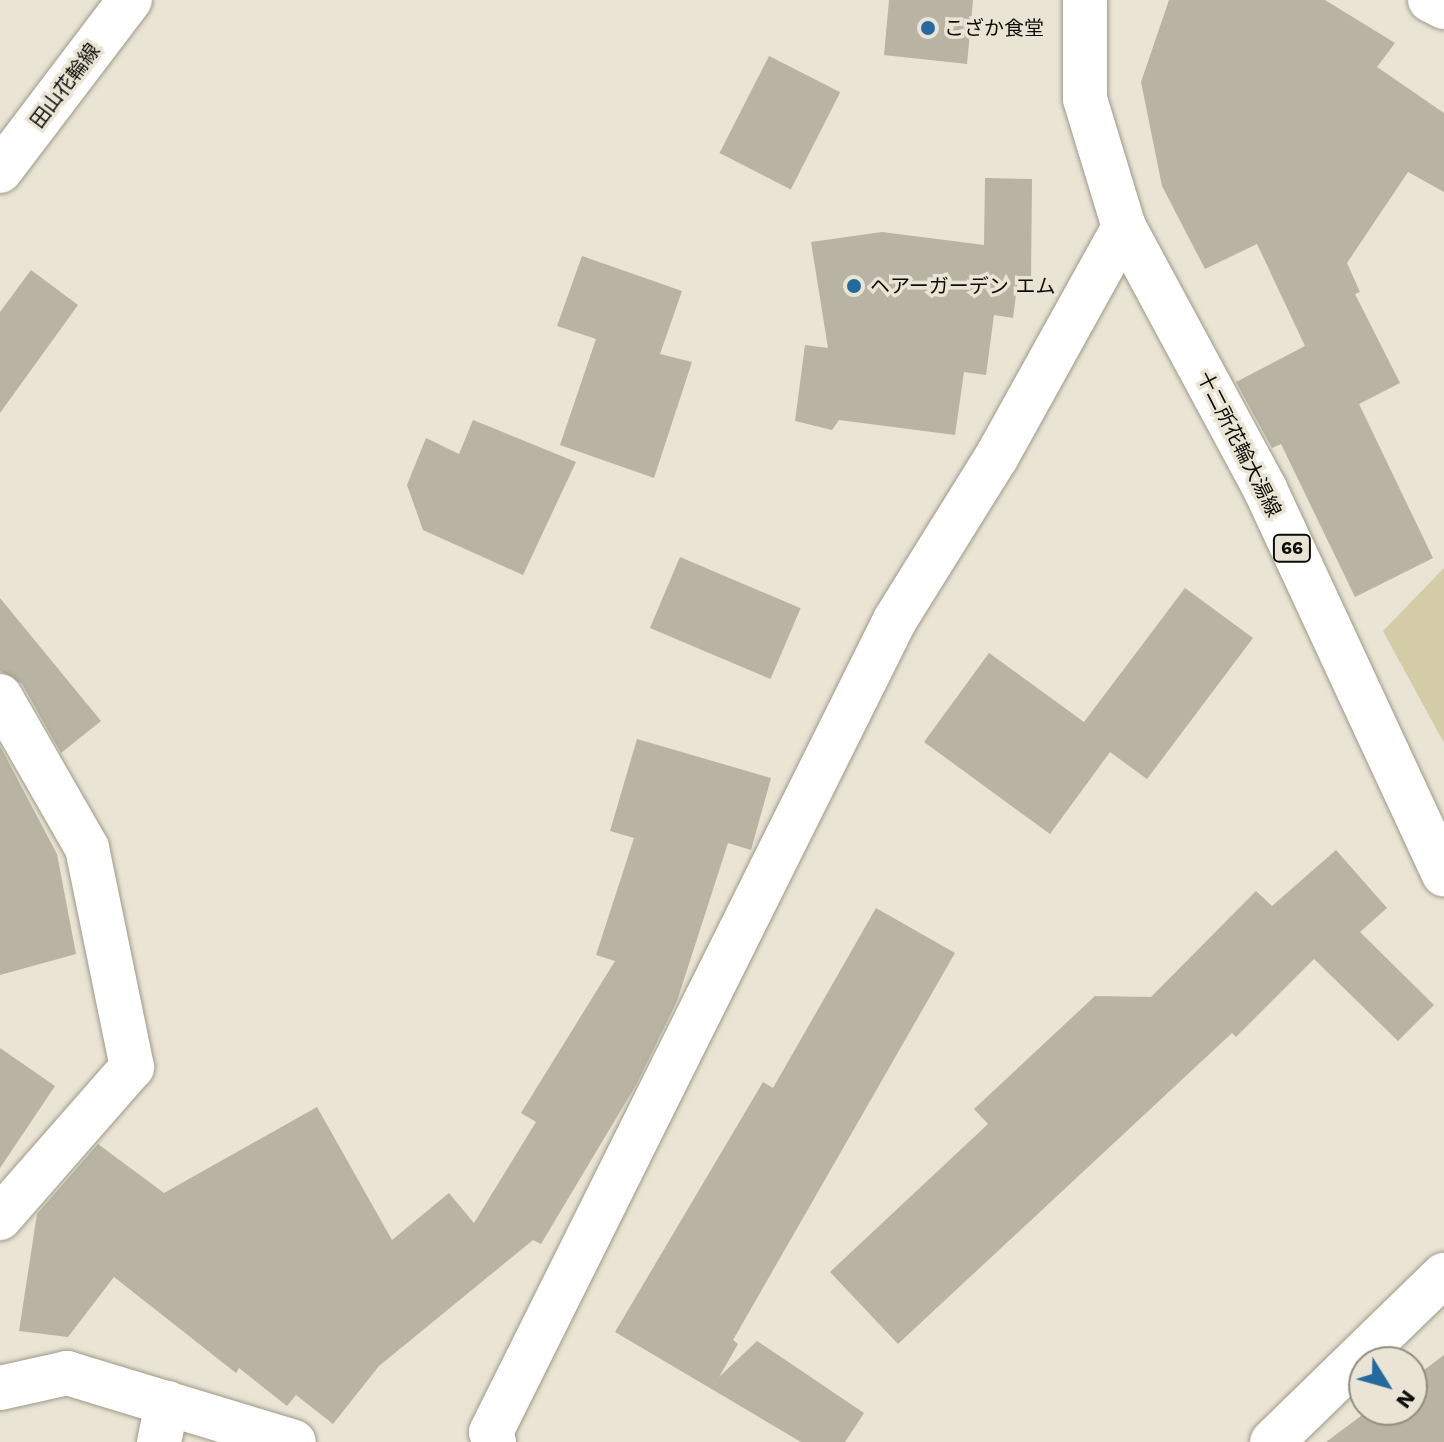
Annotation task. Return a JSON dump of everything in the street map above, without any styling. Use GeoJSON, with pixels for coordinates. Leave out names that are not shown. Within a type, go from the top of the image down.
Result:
{"type":"FeatureCollection","features":[{"type":"Feature","properties":{"kind":"street","name":"田山花輪線"},"geometry":{"type":"LineString","coordinates":[[0,171],[130,0]]}},
{"type":"Feature","properties":{"kind":"street","name":"十二所花輪大湯線"},"geometry":{"type":"LineString","coordinates":[[1085,0],[1085,99],[1124,227],[1265,489],[1444,875]]}},
{"type":"Feature","properties":{"kind":"street"},"geometry":{"type":"LineString","coordinates":[[1430,0],[1444,7]]}},
{"type":"Feature","properties":{"kind":"street"},"geometry":{"type":"LineString","coordinates":[[482,1439],[895,620],[996,458],[1124,227]]}},
{"type":"Feature","properties":{"kind":"street"},"geometry":{"type":"LineString","coordinates":[[0,696],[87,848],[132,1067],[0,1218]]}},
{"type":"Feature","properties":{"kind":"street"},"geometry":{"type":"LineString","coordinates":[[1272,1442],[1444,1275]]}},
{"type":"Feature","properties":{"kind":"street"},"geometry":{"type":"LineString","coordinates":[[0,1388],[67,1373],[163,1423],[294,1442]]}},
{"type":"Feature","properties":{"kind":"shaded area"},"geometry":{"type":"Polygon","coordinates":[[[1444,568],[1444,743],[1383,631],[1444,568]]]}},
{"type":"Feature","properties":{"kind":"building","name":"こざか食堂"},"geometry":{"type":"Polygon","coordinates":[[[889,0],[973,0],[967,64],[884,55],[889,0]]]}},
{"type":"Feature","properties":{"kind":"building"},"geometry":{"type":"Polygon","coordinates":[[[1169,0],[1325,0],[1395,43],[1377,67],[1444,113],[1444,192],[1408,172],[1347,263],[1360,292],[1355,294],[1400,383],[1359,404],[1433,558],[1355,597],[1281,444],[1272,448],[1236,382],[1305,346],[1257,244],[1205,269],[1162,186],[1141,82],[1169,0]]]}},
{"type":"Feature","properties":{"kind":"building"},"geometry":{"type":"Polygon","coordinates":[[[769,56],[840,92],[791,189],[720,153],[769,56]]]}},
{"type":"Feature","properties":{"kind":"building"},"geometry":{"type":"Polygon","coordinates":[[[985,178],[1032,179],[1031,281],[1018,279],[1013,318],[994,315],[986,375],[964,372],[955,435],[839,420],[832,430],[795,421],[805,345],[828,348],[811,242],[882,232],[984,245],[985,178]]]}},
{"type":"Feature","properties":{"kind":"building"},"geometry":{"type":"Polygon","coordinates":[[[582,256],[682,291],[660,354],[692,362],[654,478],[560,445],[596,339],[557,326],[582,256]]]}},
{"type":"Feature","properties":{"kind":"building"},"geometry":{"type":"Polygon","coordinates":[[[31,270],[78,305],[0,413],[0,312],[31,270]]]}},
{"type":"Feature","properties":{"kind":"building"},"geometry":{"type":"Polygon","coordinates":[[[473,420],[576,462],[523,575],[423,530],[407,485],[426,438],[459,454],[473,420]]]}},
{"type":"Feature","properties":{"kind":"building"},"geometry":{"type":"Polygon","coordinates":[[[680,557],[801,608],[770,679],[650,628],[680,557]]]}},
{"type":"Feature","properties":{"kind":"building"},"geometry":{"type":"Polygon","coordinates":[[[1185,588],[1253,638],[1147,779],[1110,752],[1050,834],[924,742],[989,653],[1084,722],[1185,588]]]}},
{"type":"Feature","properties":{"kind":"building"},"geometry":{"type":"Polygon","coordinates":[[[0,598],[101,721],[61,753],[22,684],[0,671],[0,598]]]}},
{"type":"Feature","properties":{"kind":"building"},"geometry":{"type":"Polygon","coordinates":[[[637,739],[771,778],[751,850],[728,843],[677,1001],[636,1085],[541,1244],[533,1240],[379,1366],[333,1424],[296,1395],[287,1406],[239,1368],[236,1373],[114,1277],[68,1337],[19,1331],[37,1214],[98,1144],[164,1193],[317,1107],[392,1240],[449,1193],[474,1223],[536,1122],[521,1113],[615,961],[596,955],[634,838],[610,831],[637,739]]]}},
{"type":"Feature","properties":{"kind":"building"},"geometry":{"type":"Polygon","coordinates":[[[0,746],[57,854],[76,954],[0,975],[0,746]]]}},
{"type":"Feature","properties":{"kind":"building"},"geometry":{"type":"Polygon","coordinates":[[[1336,850],[1387,908],[1360,932],[1434,1005],[1398,1041],[1314,959],[1236,1037],[1232,1033],[898,1344],[830,1272],[988,1124],[974,1109],[1095,996],[1151,997],[1256,891],[1272,906],[1336,850]]]}},
{"type":"Feature","properties":{"kind":"building"},"geometry":{"type":"Polygon","coordinates":[[[876,908],[955,953],[733,1340],[738,1344],[719,1377],[757,1341],[864,1413],[845,1442],[801,1442],[615,1332],[763,1082],[773,1088],[876,908]]]}},
{"type":"Feature","properties":{"kind":"building"},"geometry":{"type":"Polygon","coordinates":[[[0,1048],[55,1086],[0,1168],[0,1048]]]}},
{"type":"Feature","properties":{"kind":"building"},"geometry":{"type":"Polygon","coordinates":[[[1444,1355],[1444,1442],[1326,1442],[1348,1426],[1428,1426],[1428,1367],[1444,1355]]]}},
{"type":"Feature","properties":{"kind":"place","name":"こざか食堂"},"geometry":{"type":"Point","coordinates":[928,28]}},
{"type":"Feature","properties":{"kind":"place","name":"ヘアーガーデン エム"},"geometry":{"type":"Point","coordinates":[854,286]}}]}
